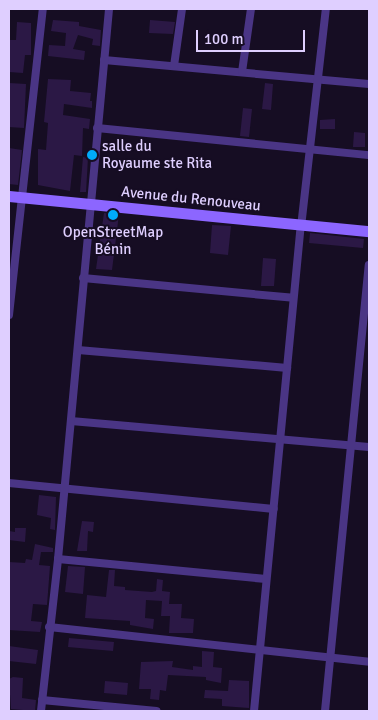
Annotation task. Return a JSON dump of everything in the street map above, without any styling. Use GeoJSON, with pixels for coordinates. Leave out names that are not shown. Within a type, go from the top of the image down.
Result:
{"type":"FeatureCollection","features":[{"type":"Feature","properties":{"kind":"main road","name":"Avenue du Renouveau"},"geometry":{"type":"LineString","coordinates":[[9,196],[301,226],[369,231]]}},
{"type":"Feature","properties":{"kind":"street"},"geometry":{"type":"LineString","coordinates":[[9,315],[43,9]]}},
{"type":"Feature","properties":{"kind":"street"},"geometry":{"type":"LineString","coordinates":[[41,711],[58,559],[78,350],[96,128],[109,9]]}},
{"type":"Feature","properties":{"kind":"street"},"geometry":{"type":"LineString","coordinates":[[174,66],[182,9]]}},
{"type":"Feature","properties":{"kind":"street"},"geometry":{"type":"LineString","coordinates":[[242,72],[251,9]]}},
{"type":"Feature","properties":{"kind":"street"},"geometry":{"type":"LineString","coordinates":[[254,711],[258,652],[282,439],[293,298],[326,9]]}},
{"type":"Feature","properties":{"kind":"street"},"geometry":{"type":"LineString","coordinates":[[104,60],[369,84]]}},
{"type":"Feature","properties":{"kind":"street"},"geometry":{"type":"LineString","coordinates":[[96,128],[369,155]]}},
{"type":"Feature","properties":{"kind":"street"},"geometry":{"type":"LineString","coordinates":[[325,711],[369,265]]}},
{"type":"Feature","properties":{"kind":"street"},"geometry":{"type":"LineString","coordinates":[[83,278],[293,298]]}},
{"type":"Feature","properties":{"kind":"street"},"geometry":{"type":"LineString","coordinates":[[78,350],[287,368]]}},
{"type":"Feature","properties":{"kind":"street"},"geometry":{"type":"LineString","coordinates":[[71,421],[369,448]]}},
{"type":"Feature","properties":{"kind":"street"},"geometry":{"type":"LineString","coordinates":[[9,483],[64,490],[274,509]]}},
{"type":"Feature","properties":{"kind":"street"},"geometry":{"type":"LineString","coordinates":[[58,559],[266,579]]}},
{"type":"Feature","properties":{"kind":"street"},"geometry":{"type":"LineString","coordinates":[[50,627],[330,660],[369,662]]}},
{"type":"Feature","properties":{"kind":"street"},"geometry":{"type":"LineString","coordinates":[[42,700],[156,711]]}},
{"type":"Feature","properties":{"kind":"building"},"geometry":{"type":"Polygon","coordinates":[[[53,20],[79,22],[79,26],[101,30],[100,46],[92,45],[93,39],[78,35],[73,49],[85,51],[84,60],[48,56],[49,45],[65,46],[66,33],[51,31],[53,20]]]}},
{"type":"Feature","properties":{"kind":"building"},"geometry":{"type":"Polygon","coordinates":[[[150,20],[175,22],[173,34],[149,33],[150,20]]]}},
{"type":"Feature","properties":{"kind":"building"},"geometry":{"type":"Polygon","coordinates":[[[17,22],[31,23],[31,55],[25,55],[23,73],[9,72],[10,40],[16,40],[17,22]]]}},
{"type":"Feature","properties":{"kind":"building"},"geometry":{"type":"Polygon","coordinates":[[[48,79],[71,80],[70,91],[91,93],[90,101],[92,101],[92,108],[64,104],[63,115],[90,119],[89,129],[83,128],[82,156],[74,155],[70,191],[38,185],[38,149],[46,150],[48,123],[44,122],[48,79]]]}},
{"type":"Feature","properties":{"kind":"building"},"geometry":{"type":"Polygon","coordinates":[[[9,83],[26,84],[24,128],[9,127],[9,83]]]}},
{"type":"Feature","properties":{"kind":"building"},"geometry":{"type":"Polygon","coordinates":[[[265,83],[273,84],[271,110],[262,109],[265,83]]]}},
{"type":"Feature","properties":{"kind":"building"},"geometry":{"type":"Polygon","coordinates":[[[243,108],[252,109],[249,137],[240,136],[243,108]]]}},
{"type":"Feature","properties":{"kind":"building"},"geometry":{"type":"Polygon","coordinates":[[[335,119],[335,129],[320,129],[320,120],[335,119]]]}},
{"type":"Feature","properties":{"kind":"building"},"geometry":{"type":"Polygon","coordinates":[[[354,132],[365,133],[365,147],[353,147],[354,132]]]}},
{"type":"Feature","properties":{"kind":"building"},"geometry":{"type":"Polygon","coordinates":[[[9,148],[22,150],[18,185],[9,184],[9,148]]]}},
{"type":"Feature","properties":{"kind":"building"},"geometry":{"type":"Polygon","coordinates":[[[83,157],[88,158],[86,192],[80,192],[83,157]]]}},
{"type":"Feature","properties":{"kind":"building"},"geometry":{"type":"Polygon","coordinates":[[[104,213],[119,214],[112,270],[96,269],[104,213]]]}},
{"type":"Feature","properties":{"kind":"building"},"geometry":{"type":"Polygon","coordinates":[[[212,225],[231,226],[228,255],[210,253],[212,225]]]}},
{"type":"Feature","properties":{"kind":"building"},"geometry":{"type":"Polygon","coordinates":[[[310,233],[364,239],[363,248],[309,243],[310,233]]]}},
{"type":"Feature","properties":{"kind":"building"},"geometry":{"type":"Polygon","coordinates":[[[263,258],[276,259],[274,286],[261,286],[263,258]]]}},
{"type":"Feature","properties":{"kind":"building"},"geometry":{"type":"Polygon","coordinates":[[[39,495],[56,497],[55,530],[50,529],[51,518],[37,515],[39,495]]]}},
{"type":"Feature","properties":{"kind":"building"},"geometry":{"type":"Polygon","coordinates":[[[82,521],[94,522],[93,532],[88,531],[87,551],[77,551],[82,521]]]}},
{"type":"Feature","properties":{"kind":"building"},"geometry":{"type":"Polygon","coordinates":[[[15,528],[26,528],[25,542],[9,540],[9,531],[15,532],[15,528]]]}},
{"type":"Feature","properties":{"kind":"building"},"geometry":{"type":"Polygon","coordinates":[[[35,544],[53,548],[53,552],[41,552],[39,565],[50,566],[47,605],[33,604],[31,621],[42,622],[40,632],[9,630],[9,562],[25,563],[26,559],[32,560],[35,544]]]}},
{"type":"Feature","properties":{"kind":"building"},"geometry":{"type":"Polygon","coordinates":[[[68,566],[85,567],[83,594],[65,592],[68,566]]]}},
{"type":"Feature","properties":{"kind":"building"},"geometry":{"type":"Polygon","coordinates":[[[109,570],[115,570],[114,586],[125,587],[125,590],[156,591],[157,579],[163,580],[162,591],[170,592],[169,604],[182,604],[181,618],[194,619],[193,633],[169,633],[170,616],[161,616],[162,601],[146,600],[145,618],[154,619],[153,629],[130,625],[130,621],[85,618],[87,595],[106,597],[109,570]]]}},
{"type":"Feature","properties":{"kind":"building"},"geometry":{"type":"Polygon","coordinates":[[[69,638],[114,642],[113,651],[68,647],[69,638]]]}},
{"type":"Feature","properties":{"kind":"building"},"geometry":{"type":"Polygon","coordinates":[[[9,646],[38,650],[36,664],[9,661],[9,646]]]}},
{"type":"Feature","properties":{"kind":"building"},"geometry":{"type":"Polygon","coordinates":[[[202,651],[214,652],[213,667],[222,668],[221,683],[206,680],[206,677],[168,675],[166,691],[160,690],[159,700],[150,699],[151,689],[139,689],[141,662],[173,661],[172,667],[193,670],[193,666],[202,667],[202,651]]]}},
{"type":"Feature","properties":{"kind":"building"},"geometry":{"type":"Polygon","coordinates":[[[13,677],[23,678],[22,698],[36,700],[35,711],[11,709],[9,679],[13,677]]]}},
{"type":"Feature","properties":{"kind":"building"},"geometry":{"type":"Polygon","coordinates":[[[229,680],[249,681],[249,708],[222,706],[222,699],[204,698],[205,690],[228,691],[229,680]]]}},
{"type":"Feature","properties":{"kind":"building"},"geometry":{"type":"Polygon","coordinates":[[[105,681],[128,683],[127,695],[104,693],[105,681]]]}},
{"type":"Feature","properties":{"kind":"place","name":"salle du Royaume ste Rita"},"geometry":{"type":"Point","coordinates":[92,155]}},
{"type":"Feature","properties":{"kind":"place","name":"OpenStreetMap Bénin"},"geometry":{"type":"Point","coordinates":[113,215]}}]}
